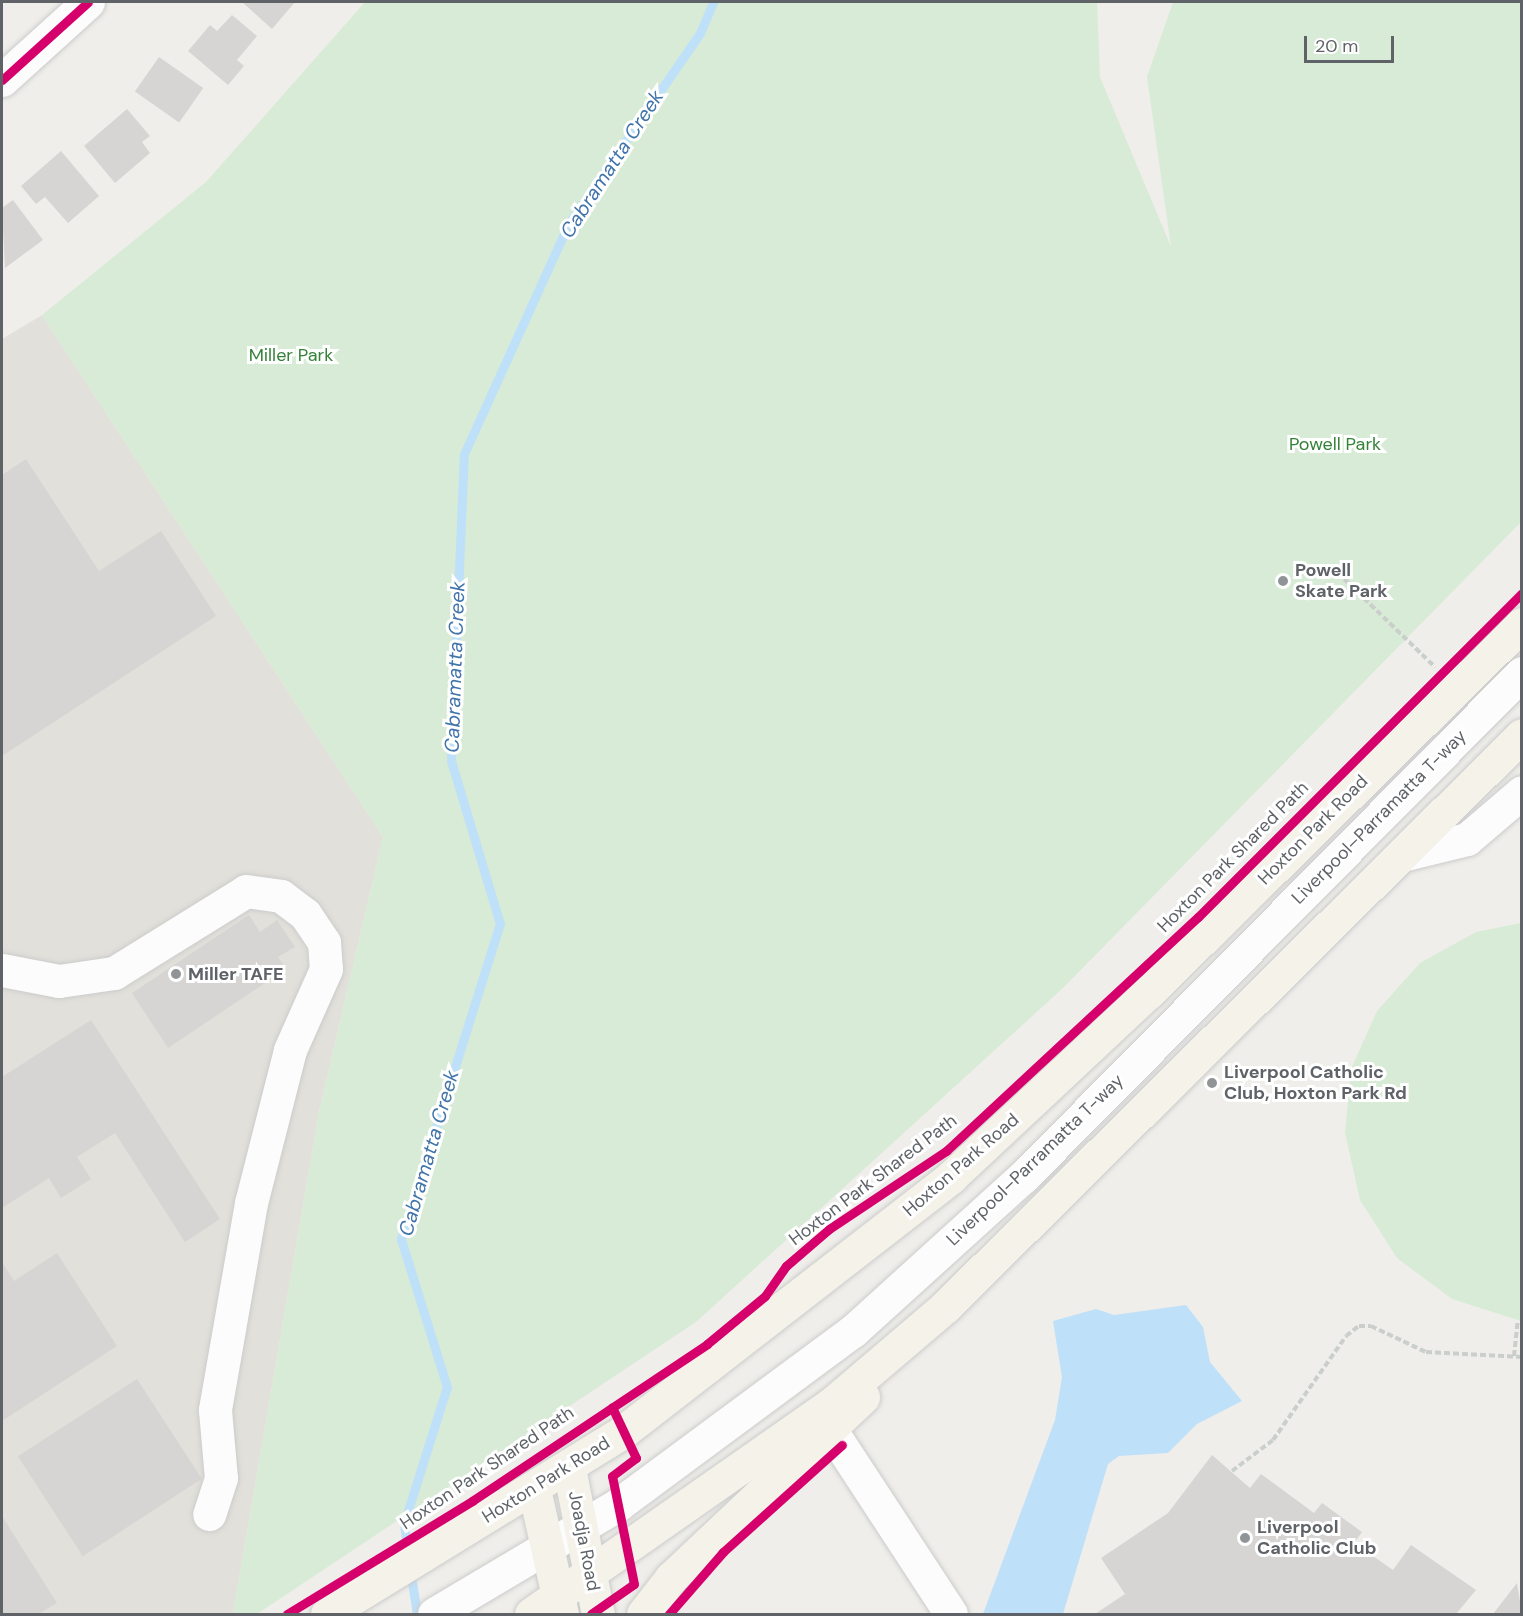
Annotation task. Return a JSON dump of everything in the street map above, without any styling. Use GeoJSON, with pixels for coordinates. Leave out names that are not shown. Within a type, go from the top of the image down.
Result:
{"type":"FeatureCollection","features":[{"type":"Feature","properties":{"kind":"main road","name":"Hoxton Park Road"},"geometry":{"type":"LineString","coordinates":[[327,1614],[570,1468],[708,1371],[951,1177],[1149,992],[1521,624]]}},
{"type":"Feature","properties":{"kind":"main road"},"geometry":{"type":"LineString","coordinates":[[643,1614],[679,1570],[832,1432],[945,1307],[1521,735]]}},
{"type":"Feature","properties":{"kind":"main road"},"geometry":{"type":"LineString","coordinates":[[550,1609],[590,1576],[830,1405],[945,1307]]}},
{"type":"Feature","properties":{"kind":"main road","name":"Joadja Road"},"geometry":{"type":"LineString","coordinates":[[570,1468],[598,1614]]}},
{"type":"Feature","properties":{"kind":"main road","name":"Joadja Road"},"geometry":{"type":"LineString","coordinates":[[534,1489],[547,1548],[550,1609]]}},
{"type":"Feature","properties":{"kind":"street"},"geometry":{"type":"LineString","coordinates":[[2,81],[87,2]]}},
{"type":"Feature","properties":{"kind":"street","name":"Liverpool–Parramatta T-way"},"geometry":{"type":"LineString","coordinates":[[434,1614],[547,1548],[736,1422],[853,1331],[1023,1177],[1521,673]]}},
{"type":"Feature","properties":{"kind":"street"},"geometry":{"type":"LineString","coordinates":[[1402,855],[1467,839],[1521,792]]}},
{"type":"Feature","properties":{"kind":"street"},"geometry":{"type":"LineString","coordinates":[[2,970],[59,981],[114,973],[246,891],[281,896],[305,914],[324,942],[326,969],[290,1050],[251,1203],[215,1410],[221,1478],[209,1514]]}},
{"type":"Feature","properties":{"kind":"street"},"geometry":{"type":"LineString","coordinates":[[832,1432],[951,1614]]}},
{"type":"Feature","properties":{"kind":"path"},"geometry":{"type":"LineString","coordinates":[[1338,573],[1441,673]]}},
{"type":"Feature","properties":{"kind":"path"},"geometry":{"type":"LineString","coordinates":[[1432,681],[1449,665]]}},
{"type":"Feature","properties":{"kind":"path"},"geometry":{"type":"LineString","coordinates":[[1514,1356],[1518,1320]]}},
{"type":"Feature","properties":{"kind":"path"},"geometry":{"type":"LineString","coordinates":[[1232,1471],[1273,1440],[1298,1409],[1331,1359],[1359,1326],[1371,1326],[1426,1352],[1521,1357]]}},
{"type":"Feature","properties":{"kind":"shaded area","name":"Miller TAFE"},"geometry":{"type":"Polygon","coordinates":[[[42,315],[383,837],[319,1112],[233,1614],[2,1614],[2,339],[42,315]]]}},
{"type":"Feature","properties":{"kind":"green space"},"geometry":{"type":"Polygon","coordinates":[[[365,2],[1097,2],[1100,77],[1171,247],[1147,77],[1173,2],[1521,2],[1521,522],[1063,988],[696,1322],[257,1614],[233,1614],[319,1112],[383,837],[42,315],[206,182],[365,2]]]}},
{"type":"Feature","properties":{"kind":"green space"},"geometry":{"type":"Polygon","coordinates":[[[1521,923],[1522,1320],[1518,1320],[1452,1299],[1397,1258],[1360,1200],[1345,1133],[1351,1069],[1377,1011],[1420,963],[1476,932],[1521,923]]]}},
{"type":"Feature","properties":{"kind":"water"},"geometry":{"type":"Polygon","coordinates":[[[1186,1305],[1203,1327],[1210,1362],[1242,1401],[1197,1424],[1168,1453],[1119,1456],[1108,1464],[1063,1614],[983,1614],[1055,1420],[1062,1377],[1053,1321],[1096,1309],[1114,1315],[1186,1305]]]}},
{"type":"Feature","properties":{"kind":"building"},"geometry":{"type":"Polygon","coordinates":[[[242,2],[295,2],[272,29],[242,2]]]}},
{"type":"Feature","properties":{"kind":"building"},"geometry":{"type":"Polygon","coordinates":[[[232,15],[257,36],[237,60],[244,66],[228,85],[188,51],[210,25],[217,31],[232,15]]]}},
{"type":"Feature","properties":{"kind":"building"},"geometry":{"type":"Polygon","coordinates":[[[159,57],[203,88],[179,122],[135,91],[159,57]]]}},
{"type":"Feature","properties":{"kind":"building"},"geometry":{"type":"Polygon","coordinates":[[[127,109],[150,136],[142,142],[150,153],[115,183],[84,146],[127,109]]]}},
{"type":"Feature","properties":{"kind":"building"},"geometry":{"type":"Polygon","coordinates":[[[61,151],[99,196],[68,223],[45,197],[36,204],[21,186],[61,151]]]}},
{"type":"Feature","properties":{"kind":"building"},"geometry":{"type":"Polygon","coordinates":[[[13,200],[43,240],[5,268],[2,208],[13,200]]]}},
{"type":"Feature","properties":{"kind":"building"},"geometry":{"type":"Polygon","coordinates":[[[26,459],[99,571],[161,531],[216,616],[2,756],[2,475],[26,459]]]}},
{"type":"Feature","properties":{"kind":"building"},"geometry":{"type":"Polygon","coordinates":[[[249,915],[260,932],[277,920],[295,947],[278,957],[286,969],[168,1048],[132,993],[249,915]]]}},
{"type":"Feature","properties":{"kind":"building"},"geometry":{"type":"Polygon","coordinates":[[[91,1020],[220,1219],[185,1242],[115,1133],[77,1157],[91,1179],[61,1198],[49,1178],[2,1208],[2,1077],[91,1020]]]}},
{"type":"Feature","properties":{"kind":"building"},"geometry":{"type":"Polygon","coordinates":[[[57,1253],[117,1346],[2,1421],[2,1262],[14,1281],[57,1253]]]}},
{"type":"Feature","properties":{"kind":"building"},"geometry":{"type":"Polygon","coordinates":[[[137,1379],[202,1479],[83,1556],[18,1456],[137,1379]]]}},
{"type":"Feature","properties":{"kind":"building","name":"Liverpool Catholic Club"},"geometry":{"type":"Polygon","coordinates":[[[1212,1455],[1250,1488],[1261,1474],[1314,1513],[1322,1503],[1362,1532],[1354,1543],[1393,1570],[1411,1545],[1476,1590],[1456,1614],[1095,1614],[1125,1594],[1101,1558],[1168,1513],[1212,1455]]]}},
{"type":"Feature","properties":{"kind":"building"},"geometry":{"type":"Polygon","coordinates":[[[2,1516],[57,1603],[38,1614],[2,1614],[2,1516]]]}},
{"type":"Feature","properties":{"kind":"building"},"geometry":{"type":"Polygon","coordinates":[[[1517,1583],[1522,1614],[1493,1614],[1517,1583]]]}},
{"type":"Feature","properties":{"kind":"waterway","name":"Cabramatta Creek"},"geometry":{"type":"LineString","coordinates":[[408,1556],[404,1523],[447,1387],[401,1239],[500,924],[451,761],[464,454],[569,223],[700,33],[713,2]]}},
{"type":"Feature","properties":{"kind":"waterway","name":"Cabramatta Creek"},"geometry":{"type":"LineString","coordinates":[[410,1569],[417,1614]]}},
{"type":"Feature","properties":{"kind":"cycle path"},"geometry":{"type":"LineString","coordinates":[[2,80],[88,2]]}},
{"type":"Feature","properties":{"kind":"cycle path","name":"Hoxton Park Shared Path"},"geometry":{"type":"LineString","coordinates":[[287,1614],[472,1501],[707,1344],[765,1296],[786,1266],[829,1229],[946,1151],[1198,917],[1522,593]]}},
{"type":"Feature","properties":{"kind":"cycle path"},"geometry":{"type":"LineString","coordinates":[[591,1614],[634,1584],[612,1476],[636,1458],[612,1407]]}},
{"type":"Feature","properties":{"kind":"cycle path"},"geometry":{"type":"LineString","coordinates":[[669,1614],[723,1552],[842,1445]]}},
{"type":"Feature","properties":{"kind":"place","name":"Powell Skate Park"},"geometry":{"type":"Point","coordinates":[1283,581]}},
{"type":"Feature","properties":{"kind":"place","name":"Miller TAFE"},"geometry":{"type":"Point","coordinates":[176,974]}},
{"type":"Feature","properties":{"kind":"place","name":"Liverpool Catholic Club, Hoxton Park Rd"},"geometry":{"type":"Point","coordinates":[1212,1083]}},
{"type":"Feature","properties":{"kind":"place","name":"Liverpool Catholic Club"},"geometry":{"type":"Point","coordinates":[1245,1538]}},
{"type":"Feature","properties":{"kind":"park label","name":"Miller Park"},"geometry":{"type":"Point","coordinates":[291,355]}},
{"type":"Feature","properties":{"kind":"park label","name":"Powell Park"},"geometry":{"type":"Point","coordinates":[1335,444]}}]}
